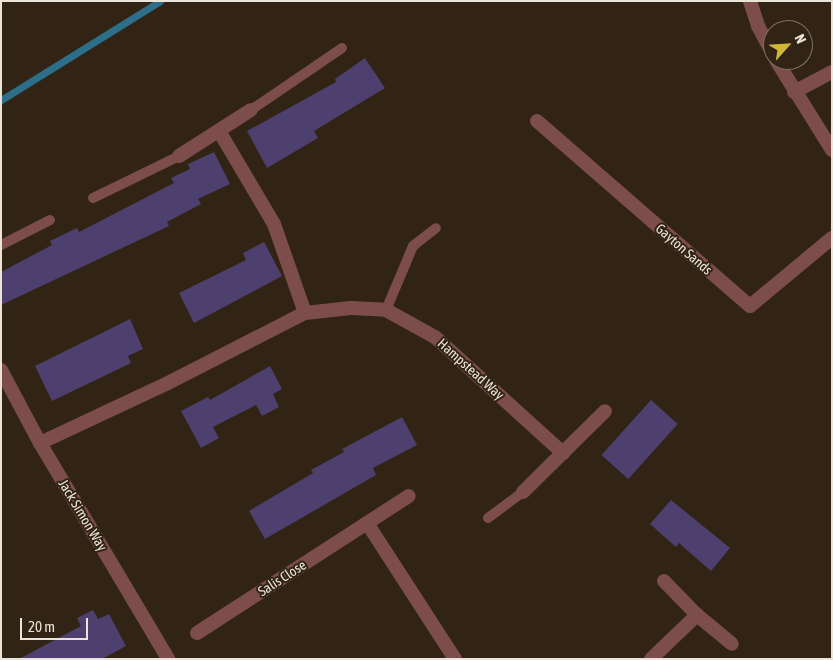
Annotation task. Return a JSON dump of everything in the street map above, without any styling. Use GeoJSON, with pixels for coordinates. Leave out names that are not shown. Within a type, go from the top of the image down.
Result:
{"type":"FeatureCollection","features":[{"type":"Feature","properties":{"kind":"street"},"geometry":{"type":"LineString","coordinates":[[750,1],[763,35]]}},
{"type":"Feature","properties":{"kind":"street"},"geometry":{"type":"LineString","coordinates":[[782,70],[832,150]]}},
{"type":"Feature","properties":{"kind":"street"},"geometry":{"type":"LineString","coordinates":[[794,92],[832,72]]}},
{"type":"Feature","properties":{"kind":"street"},"geometry":{"type":"LineString","coordinates":[[179,156],[251,110]]}},
{"type":"Feature","properties":{"kind":"street","name":"Gayton Sands"},"geometry":{"type":"LineString","coordinates":[[536,121],[750,306],[832,238]]}},
{"type":"Feature","properties":{"kind":"street"},"geometry":{"type":"LineString","coordinates":[[219,131],[274,224],[305,313]]}},
{"type":"Feature","properties":{"kind":"street","name":"Hampstead Way"},"geometry":{"type":"LineString","coordinates":[[40,443],[168,383],[305,313],[351,308],[386,310],[435,337],[563,452]]}},
{"type":"Feature","properties":{"kind":"street","name":"Jack Simon Way"},"geometry":{"type":"LineString","coordinates":[[1,370],[40,443],[165,658]]}},
{"type":"Feature","properties":{"kind":"street"},"geometry":{"type":"LineString","coordinates":[[523,492],[605,411]]}},
{"type":"Feature","properties":{"kind":"street","name":"Salis Close"},"geometry":{"type":"LineString","coordinates":[[196,633],[409,496]]}},
{"type":"Feature","properties":{"kind":"street"},"geometry":{"type":"LineString","coordinates":[[367,523],[455,659]]}},
{"type":"Feature","properties":{"kind":"street"},"geometry":{"type":"LineString","coordinates":[[664,581],[697,615],[732,644]]}},
{"type":"Feature","properties":{"kind":"street"},"geometry":{"type":"LineString","coordinates":[[651,659],[697,615]]}},
{"type":"Feature","properties":{"kind":"lane"},"geometry":{"type":"LineString","coordinates":[[251,110],[342,48]]}},
{"type":"Feature","properties":{"kind":"lane"},"geometry":{"type":"LineString","coordinates":[[93,198],[179,156]]}},
{"type":"Feature","properties":{"kind":"lane"},"geometry":{"type":"LineString","coordinates":[[1,245],[50,220]]}},
{"type":"Feature","properties":{"kind":"lane"},"geometry":{"type":"LineString","coordinates":[[386,310],[413,246],[436,228]]}},
{"type":"Feature","properties":{"kind":"lane"},"geometry":{"type":"LineString","coordinates":[[488,518],[523,492]]}},
{"type":"Feature","properties":{"kind":"building"},"geometry":{"type":"Polygon","coordinates":[[[365,58],[385,88],[314,131],[318,138],[267,168],[247,131],[336,82],[335,79],[365,58]]]}},
{"type":"Feature","properties":{"kind":"building"},"geometry":{"type":"Polygon","coordinates":[[[214,152],[230,184],[198,199],[201,204],[167,222],[169,226],[1,305],[1,272],[52,245],[50,241],[77,228],[79,232],[174,183],[171,178],[190,169],[188,164],[214,152]]]}},
{"type":"Feature","properties":{"kind":"building"},"geometry":{"type":"Polygon","coordinates":[[[264,242],[282,276],[194,323],[179,293],[246,260],[243,253],[264,242]]]}},
{"type":"Feature","properties":{"kind":"building"},"geometry":{"type":"Polygon","coordinates":[[[130,319],[143,349],[128,356],[131,363],[52,401],[35,366],[130,319]]]}},
{"type":"Feature","properties":{"kind":"building"},"geometry":{"type":"Polygon","coordinates":[[[270,366],[282,389],[273,394],[279,407],[262,416],[256,405],[213,427],[219,438],[201,448],[181,411],[208,397],[210,400],[270,366]]]}},
{"type":"Feature","properties":{"kind":"building"},"geometry":{"type":"Polygon","coordinates":[[[651,400],[678,424],[628,479],[601,455],[651,400]]]}},
{"type":"Feature","properties":{"kind":"building"},"geometry":{"type":"Polygon","coordinates":[[[402,417],[417,445],[373,468],[376,475],[265,539],[249,511],[313,473],[311,470],[344,452],[342,449],[402,417]]]}},
{"type":"Feature","properties":{"kind":"building"},"geometry":{"type":"Polygon","coordinates":[[[671,500],[730,548],[711,571],[679,543],[676,547],[650,524],[671,500]]]}},
{"type":"Feature","properties":{"kind":"building"},"geometry":{"type":"Polygon","coordinates":[[[93,610],[98,619],[109,614],[126,646],[102,659],[19,659],[81,626],[77,618],[93,610]]]}},
{"type":"Feature","properties":{"kind":"waterway"},"geometry":{"type":"LineString","coordinates":[[1,100],[160,1]]}}]}
